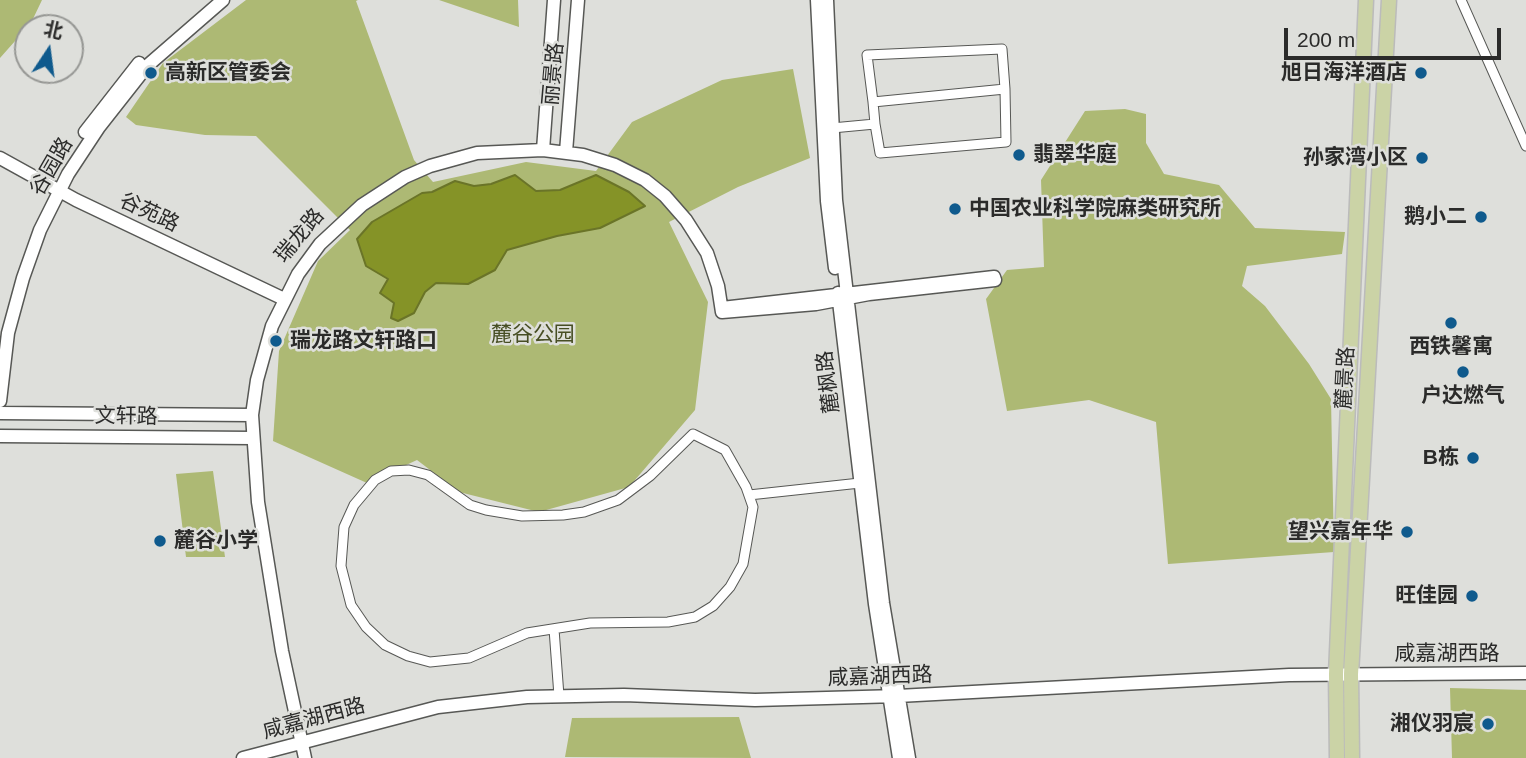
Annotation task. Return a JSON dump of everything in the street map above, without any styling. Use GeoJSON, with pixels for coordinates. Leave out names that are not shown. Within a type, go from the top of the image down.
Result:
{"type":"FeatureCollection","features":[{"type":"Feature","properties":{"kind":"main road","name":"谷园路"},"geometry":{"type":"LineString","coordinates":[[0,336],[24,251],[92,122],[125,79],[164,38],[209,0]]}},
{"type":"Feature","properties":{"kind":"main road","name":"谷园路"},"geometry":{"type":"LineString","coordinates":[[0,401],[5,351],[15,304],[54,191],[132,84],[171,43],[223,0]]}},
{"type":"Feature","properties":{"kind":"main road","name":"丽景路"},"geometry":{"type":"LineString","coordinates":[[543,147],[554,0]]}},
{"type":"Feature","properties":{"kind":"main road","name":"丽景路"},"geometry":{"type":"LineString","coordinates":[[566,150],[578,0]]}},
{"type":"Feature","properties":{"kind":"main road","name":"麓枫路"},"geometry":{"type":"LineString","coordinates":[[817,0],[827,201],[843,297],[860,483],[894,700],[899,758]]}},
{"type":"Feature","properties":{"kind":"main road"},"geometry":{"type":"LineString","coordinates":[[827,0],[843,297],[894,700],[909,758]]}},
{"type":"Feature","properties":{"kind":"main road","name":"麓景路"},"geometry":{"type":"LineString","coordinates":[[1352,758],[1344,678],[1366,0]]}},
{"type":"Feature","properties":{"kind":"main road","name":"麓景路"},"geometry":{"type":"LineString","coordinates":[[1337,758],[1388,0]]}},
{"type":"Feature","properties":{"kind":"main road","name":"瑞龙路"},"geometry":{"type":"LineString","coordinates":[[300,750],[277,652],[249,438],[249,415],[256,358],[281,300],[303,258],[328,229],[359,202],[402,174],[428,162],[476,148],[543,147],[566,150],[626,165],[647,176],[667,193],[690,218],[706,243],[717,267],[724,309],[843,297]]}},
{"type":"Feature","properties":{"kind":"main road","name":"谷苑路"},"geometry":{"type":"LineString","coordinates":[[0,158],[54,191]]}},
{"type":"Feature","properties":{"kind":"main road","name":"谷苑路"},"geometry":{"type":"LineString","coordinates":[[0,164],[281,300]]}},
{"type":"Feature","properties":{"kind":"main road"},"geometry":{"type":"LineString","coordinates":[[994,277],[995,280],[843,297],[994,277]]}},
{"type":"Feature","properties":{"kind":"main road","name":"文轩路"},"geometry":{"type":"LineString","coordinates":[[0,413],[249,415]]}},
{"type":"Feature","properties":{"kind":"main road","name":"文轩路"},"geometry":{"type":"LineString","coordinates":[[0,436],[249,438]]}},
{"type":"Feature","properties":{"kind":"main road","name":"咸嘉湖西路"},"geometry":{"type":"LineString","coordinates":[[271,758],[440,715],[527,705],[624,704],[755,708],[1344,678],[1526,673]]}},
{"type":"Feature","properties":{"kind":"main road","name":"咸嘉湖西路"},"geometry":{"type":"LineString","coordinates":[[1344,678],[1526,682]]}},
{"type":"Feature","properties":{"kind":"main road","name":"咸嘉湖西路"},"geometry":{"type":"LineString","coordinates":[[243,758],[300,750],[438,707],[527,697],[894,700]]}},
{"type":"Feature","properties":{"kind":"street"},"geometry":{"type":"LineString","coordinates":[[1461,0],[1526,146]]}},
{"type":"Feature","properties":{"kind":"street"},"geometry":{"type":"LineString","coordinates":[[1002,49],[1005,89],[1006,142],[880,153],[867,55],[1002,49]]}},
{"type":"Feature","properties":{"kind":"street"},"geometry":{"type":"LineString","coordinates":[[873,102],[1005,89]]}},
{"type":"Feature","properties":{"kind":"street"},"geometry":{"type":"LineString","coordinates":[[832,128],[875,124]]}},
{"type":"Feature","properties":{"kind":"street"},"geometry":{"type":"LineString","coordinates":[[694,434],[725,450],[749,495],[752,508],[751,527],[743,564],[730,587],[713,606],[695,617],[667,622],[590,623],[527,633],[469,658],[430,662],[408,656],[385,645],[366,627],[352,605],[344,585],[341,542],[348,515],[375,480],[391,471],[409,470],[428,475],[470,505],[486,510],[545,516],[584,512],[618,500],[634,489],[694,434]]}},
{"type":"Feature","properties":{"kind":"street"},"geometry":{"type":"LineString","coordinates":[[749,495],[860,483]]}},
{"type":"Feature","properties":{"kind":"street"},"geometry":{"type":"LineString","coordinates":[[554,629],[559,696]]}},
{"type":"Feature","properties":{"kind":"green space"},"geometry":{"type":"Polygon","coordinates":[[[0,0],[42,0],[35,14],[14,14],[14,42],[0,58],[0,0]]]}},
{"type":"Feature","properties":{"kind":"green space","name":"麓谷公园"},"geometry":{"type":"Polygon","coordinates":[[[246,0],[358,0],[356,1],[414,160],[433,182],[526,162],[596,171],[632,122],[722,80],[793,69],[810,158],[738,187],[669,222],[708,302],[695,410],[629,487],[539,512],[459,492],[417,460],[367,483],[273,441],[279,351],[318,261],[350,230],[256,136],[205,135],[136,125],[126,117],[163,63],[246,0]]]}},
{"type":"Feature","properties":{"kind":"green space"},"geometry":{"type":"Polygon","coordinates":[[[439,0],[518,0],[519,27],[439,0]]]}},
{"type":"Feature","properties":{"kind":"green space"},"geometry":{"type":"Polygon","coordinates":[[[1125,109],[1146,114],[1146,143],[1164,174],[1219,185],[1255,228],[1345,232],[1342,254],[1247,266],[1242,286],[1265,306],[1309,364],[1331,399],[1334,552],[1168,564],[1156,422],[1089,400],[1007,411],[986,299],[1007,270],[1044,267],[1041,180],[1085,111],[1125,109]]]}},
{"type":"Feature","properties":{"kind":"green space"},"geometry":{"type":"Polygon","coordinates":[[[213,471],[225,557],[186,557],[176,474],[213,471]]]}},
{"type":"Feature","properties":{"kind":"green space","name":"湘仪羽宸"},"geometry":{"type":"Polygon","coordinates":[[[1450,688],[1526,690],[1526,758],[1452,758],[1450,688]]]}},
{"type":"Feature","properties":{"kind":"green space"},"geometry":{"type":"Polygon","coordinates":[[[739,717],[751,758],[565,757],[572,718],[739,717]]]}},
{"type":"Feature","properties":{"kind":"shaded area"},"geometry":{"type":"Polygon","coordinates":[[[515,175],[536,191],[560,190],[596,175],[629,192],[645,206],[600,228],[557,236],[507,250],[495,270],[468,284],[436,283],[425,292],[414,313],[398,321],[391,318],[394,303],[380,293],[388,279],[366,266],[357,239],[372,222],[422,193],[432,192],[455,181],[474,186],[491,184],[515,175]]]}},
{"type":"Feature","properties":{"kind":"place","name":"高新区管委会"},"geometry":{"type":"Point","coordinates":[151,73]}},
{"type":"Feature","properties":{"kind":"place","name":"旭日海洋酒店"},"geometry":{"type":"Point","coordinates":[1421,73]}},
{"type":"Feature","properties":{"kind":"place","name":"翡翠华庭"},"geometry":{"type":"Point","coordinates":[1019,155]}},
{"type":"Feature","properties":{"kind":"place","name":"孙家湾小区"},"geometry":{"type":"Point","coordinates":[1422,158]}},
{"type":"Feature","properties":{"kind":"place","name":"中国农业科学院麻类研究所"},"geometry":{"type":"Point","coordinates":[955,209]}},
{"type":"Feature","properties":{"kind":"place","name":"鹅小二"},"geometry":{"type":"Point","coordinates":[1481,217]}},
{"type":"Feature","properties":{"kind":"place","name":"西铁馨寓"},"geometry":{"type":"Point","coordinates":[1451,323]}},
{"type":"Feature","properties":{"kind":"place","name":"瑞龙路文轩路口"},"geometry":{"type":"Point","coordinates":[276,341]}},
{"type":"Feature","properties":{"kind":"place","name":"户达燃气"},"geometry":{"type":"Point","coordinates":[1463,372]}},
{"type":"Feature","properties":{"kind":"place","name":"B栋"},"geometry":{"type":"Point","coordinates":[1473,458]}},
{"type":"Feature","properties":{"kind":"place","name":"望兴嘉年华"},"geometry":{"type":"Point","coordinates":[1407,532]}},
{"type":"Feature","properties":{"kind":"place","name":"麓谷小学"},"geometry":{"type":"Point","coordinates":[160,541]}},
{"type":"Feature","properties":{"kind":"place","name":"旺佳园"},"geometry":{"type":"Point","coordinates":[1472,596]}},
{"type":"Feature","properties":{"kind":"place","name":"湘仪羽宸"},"geometry":{"type":"Point","coordinates":[1488,724]}}]}
